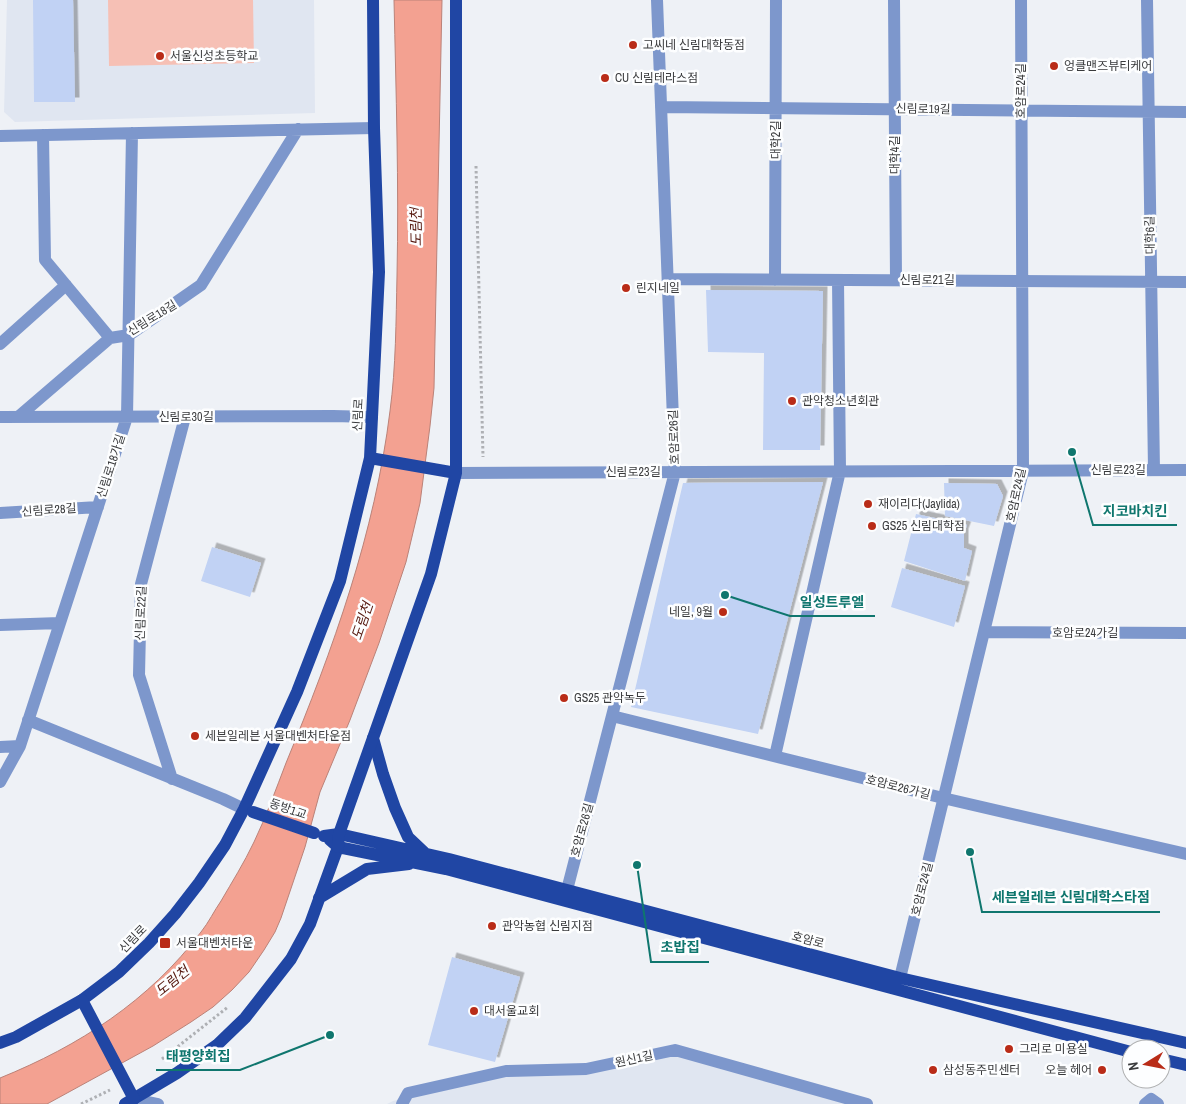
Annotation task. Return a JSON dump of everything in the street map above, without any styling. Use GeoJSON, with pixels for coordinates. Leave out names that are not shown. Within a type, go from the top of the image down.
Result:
{"type":"FeatureCollection","features":[{"type":"Feature","properties":{"kind":"main road","name":"신림로"},"geometry":{"type":"LineString","coordinates":[[0,1043],[16,1037],[82,1000],[119,972],[149,944],[199,883],[248,810],[340,581],[374,458],[372,417],[380,272],[374,128],[374,0]]}},
{"type":"Feature","properties":{"kind":"main road"},"geometry":{"type":"LineString","coordinates":[[82,1000],[129,1102],[178,1073],[217,1045],[245,1018],[292,959],[310,924],[431,574],[456,472],[456,0]]}},
{"type":"Feature","properties":{"kind":"main road"},"geometry":{"type":"LineString","coordinates":[[374,458],[456,472]]}},
{"type":"Feature","properties":{"kind":"main road"},"geometry":{"type":"LineString","coordinates":[[373,738],[383,774],[408,837],[424,859]]}},
{"type":"Feature","properties":{"kind":"main road","name":"동방1교"},"geometry":{"type":"LineString","coordinates":[[248,810],[339,840]]}},
{"type":"Feature","properties":{"kind":"main road"},"geometry":{"type":"LineString","coordinates":[[339,840],[424,859],[1121,1049]]}},
{"type":"Feature","properties":{"kind":"main road"},"geometry":{"type":"LineString","coordinates":[[319,898],[367,869],[424,859]]}},
{"type":"Feature","properties":{"kind":"main road","name":"호암로"},"geometry":{"type":"LineString","coordinates":[[424,859],[449,859],[900,978],[1186,1043]]}},
{"type":"Feature","properties":{"kind":"main road"},"geometry":{"type":"LineString","coordinates":[[1171,1061],[1186,1065]]}},
{"type":"Feature","properties":{"kind":"street","name":"호암로26길"},"geometry":{"type":"LineString","coordinates":[[567,890],[675,472],[657,0]]}},
{"type":"Feature","properties":{"kind":"street","name":"대학2길"},"geometry":{"type":"LineString","coordinates":[[775,280],[776,0]]}},
{"type":"Feature","properties":{"kind":"street","name":"대학4길"},"geometry":{"type":"LineString","coordinates":[[894,0],[896,280]]}},
{"type":"Feature","properties":{"kind":"street","name":"호암로24길"},"geometry":{"type":"LineString","coordinates":[[900,978],[1023,470],[1020,0]]}},
{"type":"Feature","properties":{"kind":"street","name":"대학6길"},"geometry":{"type":"LineString","coordinates":[[1146,0],[1154,470]]}},
{"type":"Feature","properties":{"kind":"street","name":"신림로19길"},"geometry":{"type":"LineString","coordinates":[[661,107],[1186,112]]}},
{"type":"Feature","properties":{"kind":"street"},"geometry":{"type":"LineString","coordinates":[[0,136],[374,128]]}},
{"type":"Feature","properties":{"kind":"street","name":"신림로18길"},"geometry":{"type":"LineString","coordinates":[[43,135],[45,260],[110,338],[129,335],[201,286],[298,129]]}},
{"type":"Feature","properties":{"kind":"street","name":"신림로18가길"},"geometry":{"type":"LineString","coordinates":[[0,782],[20,746],[128,417],[132,133]]}},
{"type":"Feature","properties":{"kind":"street","name":"신림로21길"},"geometry":{"type":"LineString","coordinates":[[668,279],[1186,282]]}},
{"type":"Feature","properties":{"kind":"street"},"geometry":{"type":"LineString","coordinates":[[775,756],[840,471],[838,280]]}},
{"type":"Feature","properties":{"kind":"street"},"geometry":{"type":"LineString","coordinates":[[0,344],[66,285]]}},
{"type":"Feature","properties":{"kind":"street"},"geometry":{"type":"LineString","coordinates":[[18,417],[110,338]]}},
{"type":"Feature","properties":{"kind":"street","name":"신림로30길"},"geometry":{"type":"LineString","coordinates":[[0,417],[372,417]]}},
{"type":"Feature","properties":{"kind":"street","name":"신림로22길"},"geometry":{"type":"LineString","coordinates":[[172,779],[139,675],[141,584],[184,417]]}},
{"type":"Feature","properties":{"kind":"street","name":"신림로23길"},"geometry":{"type":"LineString","coordinates":[[456,472],[1186,470]]}},
{"type":"Feature","properties":{"kind":"street","name":"신림로28길"},"geometry":{"type":"LineString","coordinates":[[0,513],[98,507]]}},
{"type":"Feature","properties":{"kind":"street"},"geometry":{"type":"LineString","coordinates":[[0,625],[60,623]]}},
{"type":"Feature","properties":{"kind":"street","name":"호암로24가길"},"geometry":{"type":"LineString","coordinates":[[984,632],[1186,633]]}},
{"type":"Feature","properties":{"kind":"street","name":"호암로26가길"},"geometry":{"type":"LineString","coordinates":[[612,716],[943,798],[1186,854]]}},
{"type":"Feature","properties":{"kind":"street"},"geometry":{"type":"LineString","coordinates":[[28,720],[248,810]]}},
{"type":"Feature","properties":{"kind":"street"},"geometry":{"type":"LineString","coordinates":[[0,747],[20,746]]}},
{"type":"Feature","properties":{"kind":"street","name":"원신1길"},"geometry":{"type":"LineString","coordinates":[[402,1104],[408,1094],[506,1071],[586,1069],[676,1050],[868,1104]]}},
{"type":"Feature","properties":{"kind":"street"},"geometry":{"type":"LineString","coordinates":[[1145,1104],[1150,1099],[1158,1104]]}},
{"type":"Feature","properties":{"kind":"street"},"geometry":{"type":"LineString","coordinates":[[129,1102],[158,1104]]}},
{"type":"Feature","properties":{"kind":"path"},"geometry":{"type":"LineString","coordinates":[[476,158],[483,472]]}},
{"type":"Feature","properties":{"kind":"path"},"geometry":{"type":"LineString","coordinates":[[161,1060],[228,1006]]}},
{"type":"Feature","properties":{"kind":"path"},"geometry":{"type":"LineString","coordinates":[[82,1104],[110,1090]]}},
{"type":"Feature","properties":{"kind":"shaded area","name":"서울신성초등학교"},"geometry":{"type":"Polygon","coordinates":[[[7,0],[314,0],[315,113],[15,122],[4,112],[7,0]]]}},
{"type":"Feature","properties":{"kind":"shaded area"},"geometry":{"type":"Polygon","coordinates":[[[108,0],[253,0],[254,63],[109,66],[108,0]]]}},
{"type":"Feature","properties":{"kind":"shaded area"},"geometry":{"type":"Polygon","coordinates":[[[675,1050],[859,1104],[387,1104],[506,1071],[586,1069],[675,1050]]]}},
{"type":"Feature","properties":{"kind":"water","name":"도림천"},"geometry":{"type":"Polygon","coordinates":[[[394,0],[442,0],[434,388],[430,426],[420,503],[406,562],[379,643],[320,792],[305,847],[281,918],[275,932],[249,972],[213,1007],[191,1022],[153,1046],[47,1104],[0,1104],[0,1078],[57,1051],[111,1019],[159,979],[181,957],[204,928],[238,872],[267,813],[336,634],[363,546],[374,501],[392,394],[398,242],[394,0]]]}},
{"type":"Feature","properties":{"kind":"building"},"geometry":{"type":"Polygon","coordinates":[[[33,0],[73,0],[75,102],[34,102],[33,0]]]}},
{"type":"Feature","properties":{"kind":"building","name":"관악청소년회관"},"geometry":{"type":"Polygon","coordinates":[[[706,290],[823,291],[820,450],[763,450],[764,353],[708,352],[706,290]]]}},
{"type":"Feature","properties":{"kind":"building"},"geometry":{"type":"Polygon","coordinates":[[[823,482],[758,734],[631,707],[683,483],[823,482]]]}},
{"type":"Feature","properties":{"kind":"building"},"geometry":{"type":"Polygon","coordinates":[[[944,483],[997,484],[1003,496],[994,526],[945,516],[944,483]]]}},
{"type":"Feature","properties":{"kind":"building"},"geometry":{"type":"Polygon","coordinates":[[[916,514],[967,525],[964,533],[964,548],[972,551],[965,581],[904,561],[916,514]]]}},
{"type":"Feature","properties":{"kind":"building"},"geometry":{"type":"Polygon","coordinates":[[[212,547],[261,563],[250,597],[201,581],[212,547]]]}},
{"type":"Feature","properties":{"kind":"building"},"geometry":{"type":"Polygon","coordinates":[[[902,568],[965,586],[954,627],[891,607],[902,568]]]}},
{"type":"Feature","properties":{"kind":"building","name":"대서울교회"},"geometry":{"type":"Polygon","coordinates":[[[452,957],[520,977],[495,1062],[428,1045],[452,957]]]}},
{"type":"Feature","properties":{"kind":"place","name":"고씨네 신림대학동점"},"geometry":{"type":"Point","coordinates":[633,45]}},
{"type":"Feature","properties":{"kind":"place","name":"서울신성초등학교"},"geometry":{"type":"Point","coordinates":[160,56]}},
{"type":"Feature","properties":{"kind":"place","name":"엉클맨즈뷰티케어"},"geometry":{"type":"Point","coordinates":[1054,66]}},
{"type":"Feature","properties":{"kind":"place","name":"CU 신림테라스점"},"geometry":{"type":"Point","coordinates":[605,78]}},
{"type":"Feature","properties":{"kind":"place","name":"린지네일"},"geometry":{"type":"Point","coordinates":[626,288]}},
{"type":"Feature","properties":{"kind":"place","name":"관악청소년회관"},"geometry":{"type":"Point","coordinates":[792,401]}},
{"type":"Feature","properties":{"kind":"place","name":"지코바치킨"},"geometry":{"type":"Point","coordinates":[1072,452]}},
{"type":"Feature","properties":{"kind":"place","name":"재이리다(Jaylida)"},"geometry":{"type":"Point","coordinates":[868,504]}},
{"type":"Feature","properties":{"kind":"place","name":"GS25 신림대학점"},"geometry":{"type":"Point","coordinates":[872,526]}},
{"type":"Feature","properties":{"kind":"place","name":"일성트루엘"},"geometry":{"type":"Point","coordinates":[725,595]}},
{"type":"Feature","properties":{"kind":"place","name":"네일, 9월"},"geometry":{"type":"Point","coordinates":[723,612]}},
{"type":"Feature","properties":{"kind":"place","name":"GS25 관악녹두"},"geometry":{"type":"Point","coordinates":[564,698]}},
{"type":"Feature","properties":{"kind":"place","name":"세븐일레븐 서울대벤처타운점"},"geometry":{"type":"Point","coordinates":[195,736]}},
{"type":"Feature","properties":{"kind":"place","name":"세븐일레븐 신림대학스타점"},"geometry":{"type":"Point","coordinates":[970,852]}},
{"type":"Feature","properties":{"kind":"place","name":"초밥집"},"geometry":{"type":"Point","coordinates":[637,865]}},
{"type":"Feature","properties":{"kind":"place","name":"관악농협 신림지점"},"geometry":{"type":"Point","coordinates":[492,926]}},
{"type":"Feature","properties":{"kind":"place","name":"서울대벤처타운"},"geometry":{"type":"Point","coordinates":[165,943]}},
{"type":"Feature","properties":{"kind":"place","name":"대서울교회"},"geometry":{"type":"Point","coordinates":[474,1011]}},
{"type":"Feature","properties":{"kind":"place","name":"태평양회집"},"geometry":{"type":"Point","coordinates":[330,1035]}},
{"type":"Feature","properties":{"kind":"place","name":"그리로 미용실"},"geometry":{"type":"Point","coordinates":[1009,1049]}},
{"type":"Feature","properties":{"kind":"place","name":"삼성동주민센터"},"geometry":{"type":"Point","coordinates":[933,1070]}},
{"type":"Feature","properties":{"kind":"place","name":"오늘 헤어"},"geometry":{"type":"Point","coordinates":[1102,1070]}}]}
